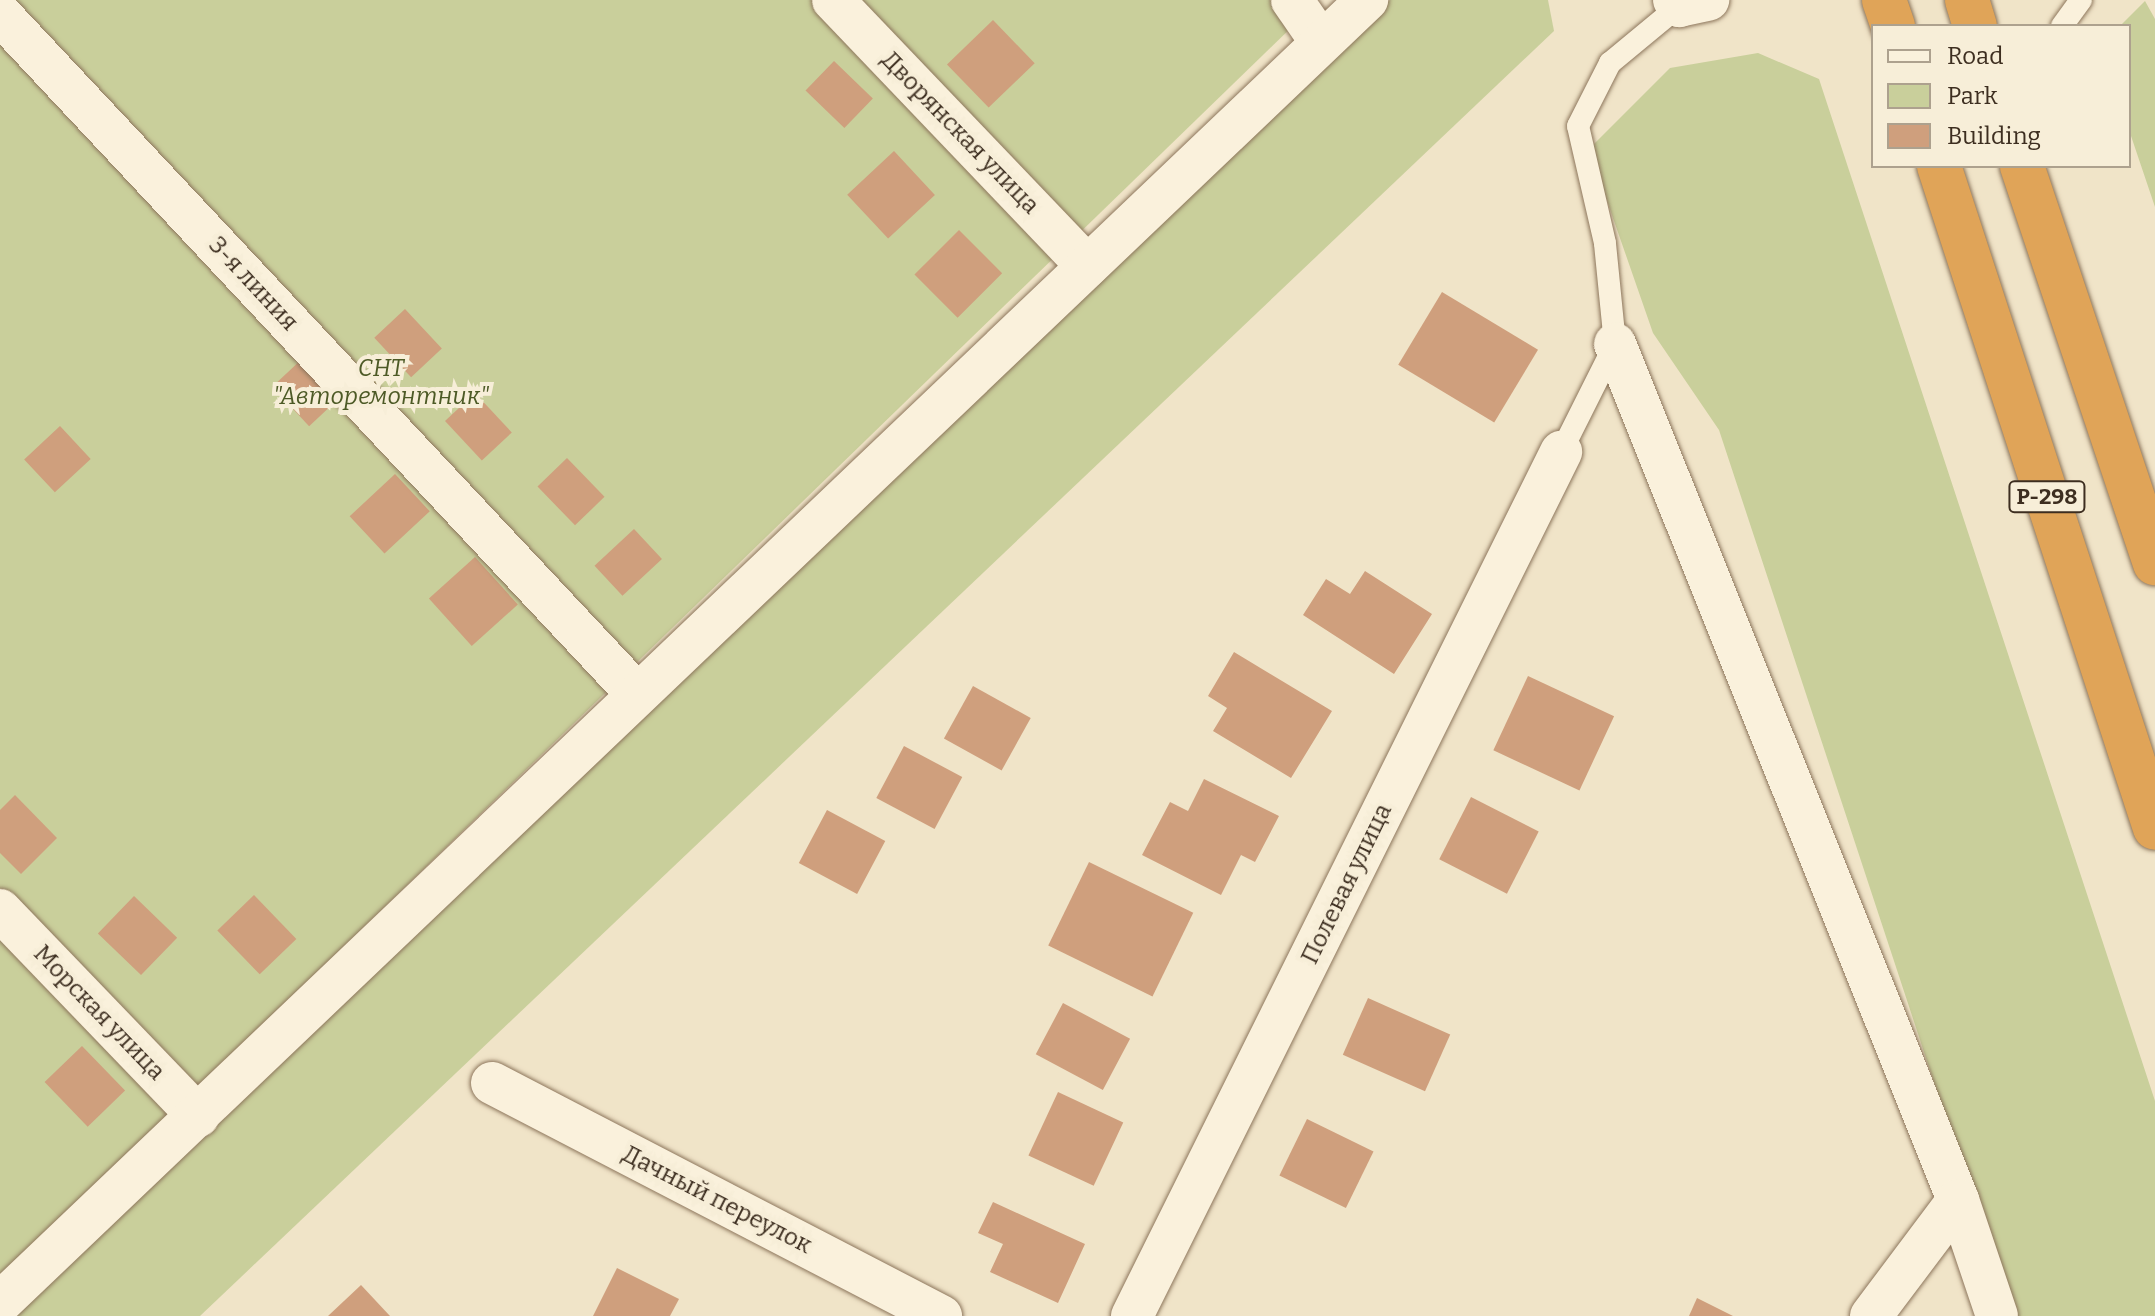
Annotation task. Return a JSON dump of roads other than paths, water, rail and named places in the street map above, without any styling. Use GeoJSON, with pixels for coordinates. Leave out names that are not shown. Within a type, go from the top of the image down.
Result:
{"type":"FeatureCollection","features":[{"type":"Feature","properties":{"kind":"highway"},"geometry":{"type":"LineString","coordinates":[[1884,0],[1892,24]]}},
{"type":"Feature","properties":{"kind":"highway"},"geometry":{"type":"LineString","coordinates":[[1967,0],[1974,24]]}},
{"type":"Feature","properties":{"kind":"highway","name":"Р-298"},"geometry":{"type":"LineString","coordinates":[[1940,168],[2155,828]]}},
{"type":"Feature","properties":{"kind":"highway"},"geometry":{"type":"LineString","coordinates":[[2023,168],[2155,563]]}},
{"type":"Feature","properties":{"kind":"street","name":"Дворянская улица"},"geometry":{"type":"LineString","coordinates":[[833,0],[1087,266]]}},
{"type":"Feature","properties":{"kind":"street"},"geometry":{"type":"LineString","coordinates":[[1292,0],[1321,42]]}},
{"type":"Feature","properties":{"kind":"street"},"geometry":{"type":"LineString","coordinates":[[0,1303],[1367,0]]}},
{"type":"Feature","properties":{"kind":"street","name":"3-я линия"},"geometry":{"type":"LineString","coordinates":[[0,14],[637,694]]}},
{"type":"Feature","properties":{"kind":"street"},"geometry":{"type":"LineString","coordinates":[[1615,344],[1958,1200],[1997,1316]]}},
{"type":"Feature","properties":{"kind":"street","name":"Полевая улица"},"geometry":{"type":"LineString","coordinates":[[1132,1316],[1561,452]]}},
{"type":"Feature","properties":{"kind":"street","name":"Морская улица"},"geometry":{"type":"LineString","coordinates":[[0,910],[198,1116]]}},
{"type":"Feature","properties":{"kind":"street","name":"Дачный переулок"},"geometry":{"type":"LineString","coordinates":[[492,1083],[941,1316]]}},
{"type":"Feature","properties":{"kind":"street"},"geometry":{"type":"LineString","coordinates":[[1871,1316],[1958,1200]]}},
{"type":"Feature","properties":{"kind":"lane"},"geometry":{"type":"LineString","coordinates":[[2063,24],[2081,0]]}},
{"type":"Feature","properties":{"kind":"lane"},"geometry":{"type":"LineString","coordinates":[[1561,452],[1615,344],[1605,243],[1578,126],[1610,63],[1687,2]]}},
{"type":"Feature","properties":{"kind":"park label","name":"СНТ \"Авторемонтник\""},"geometry":{"type":"Point","coordinates":[381,383]}}]}
